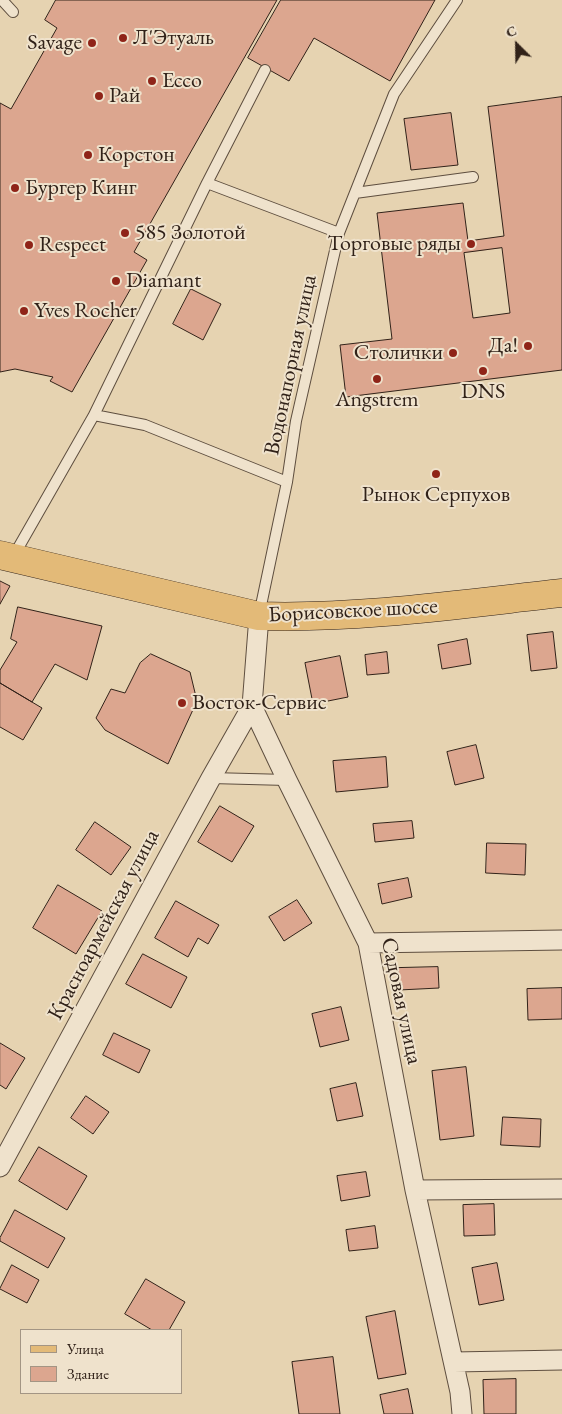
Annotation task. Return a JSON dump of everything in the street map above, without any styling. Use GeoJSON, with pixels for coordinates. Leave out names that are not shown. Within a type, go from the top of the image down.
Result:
{"type":"FeatureCollection","features":[{"type":"Feature","properties":{"kind":"main road","name":"Борисовское шоссе"},"geometry":{"type":"LineString","coordinates":[[6,557],[259,616],[288,617],[402,611],[562,593]]}},
{"type":"Feature","properties":{"kind":"street","name":"Садовая улица"},"geometry":{"type":"LineString","coordinates":[[259,616],[252,706],[368,943],[415,1190],[460,1392],[462,1414]]}},
{"type":"Feature","properties":{"kind":"street","name":"Красноармейская улица"},"geometry":{"type":"LineString","coordinates":[[0,1167],[252,706]]}},
{"type":"Feature","properties":{"kind":"street"},"geometry":{"type":"LineString","coordinates":[[368,943],[562,940]]}},
{"type":"Feature","properties":{"kind":"street"},"geometry":{"type":"LineString","coordinates":[[415,1190],[562,1188]]}},
{"type":"Feature","properties":{"kind":"street"},"geometry":{"type":"LineString","coordinates":[[454,1362],[562,1360]]}},
{"type":"Feature","properties":{"kind":"lane"},"geometry":{"type":"LineString","coordinates":[[2,0],[13,12]]}},
{"type":"Feature","properties":{"kind":"lane","name":"Водонапорная улица"},"geometry":{"type":"LineString","coordinates":[[259,616],[287,482],[296,421],[339,233],[394,94],[457,0]]}},
{"type":"Feature","properties":{"kind":"lane"},"geometry":{"type":"LineString","coordinates":[[6,557],[94,415],[264,70]]}},
{"type":"Feature","properties":{"kind":"lane"},"geometry":{"type":"LineString","coordinates":[[355,193],[472,177]]}},
{"type":"Feature","properties":{"kind":"lane"},"geometry":{"type":"LineString","coordinates":[[208,183],[339,233]]}},
{"type":"Feature","properties":{"kind":"lane"},"geometry":{"type":"LineString","coordinates":[[94,415],[145,425],[287,482]]}},
{"type":"Feature","properties":{"kind":"lane"},"geometry":{"type":"LineString","coordinates":[[211,778],[287,780]]}},
{"type":"Feature","properties":{"kind":"building"},"geometry":{"type":"Polygon","coordinates":[[[56,0],[277,0],[134,252],[147,260],[72,392],[50,381],[53,377],[15,369],[0,372],[0,103],[11,109],[57,28],[45,20],[56,0]]]}},
{"type":"Feature","properties":{"kind":"building"},"geometry":{"type":"Polygon","coordinates":[[[281,0],[435,0],[390,81],[314,38],[289,81],[248,58],[281,0]]]}},
{"type":"Feature","properties":{"kind":"building","name":"Торговые ряды"},"geometry":{"type":"Polygon","coordinates":[[[562,97],[562,370],[346,397],[340,345],[392,339],[377,213],[463,203],[468,241],[504,236],[488,107],[562,97]],[[502,248],[464,253],[473,318],[510,313],[502,248]]]}},
{"type":"Feature","properties":{"kind":"building"},"geometry":{"type":"Polygon","coordinates":[[[451,113],[458,165],[411,170],[404,119],[451,113]]]}},
{"type":"Feature","properties":{"kind":"building"},"geometry":{"type":"Polygon","coordinates":[[[191,289],[221,304],[203,340],[173,324],[191,289]]]}},
{"type":"Feature","properties":{"kind":"building"},"geometry":{"type":"Polygon","coordinates":[[[0,581],[10,586],[0,604],[0,581]]]}},
{"type":"Feature","properties":{"kind":"building"},"geometry":{"type":"Polygon","coordinates":[[[18,607],[102,626],[87,680],[55,664],[32,702],[0,683],[0,670],[17,642],[11,639],[18,607]]]}},
{"type":"Feature","properties":{"kind":"building"},"geometry":{"type":"Polygon","coordinates":[[[553,632],[557,668],[531,671],[527,635],[553,632]]]}},
{"type":"Feature","properties":{"kind":"building"},"geometry":{"type":"Polygon","coordinates":[[[467,639],[471,664],[442,669],[438,645],[467,639]]]}},
{"type":"Feature","properties":{"kind":"building"},"geometry":{"type":"Polygon","coordinates":[[[387,652],[389,673],[367,675],[365,655],[387,652]]]}},
{"type":"Feature","properties":{"kind":"building"},"geometry":{"type":"Polygon","coordinates":[[[151,654],[190,672],[197,701],[168,764],[105,730],[96,718],[111,689],[125,693],[140,663],[151,654]]]}},
{"type":"Feature","properties":{"kind":"building"},"geometry":{"type":"Polygon","coordinates":[[[340,656],[348,697],[313,704],[305,663],[340,656]]]}},
{"type":"Feature","properties":{"kind":"building"},"geometry":{"type":"Polygon","coordinates":[[[0,683],[42,708],[23,740],[0,727],[0,683]]]}},
{"type":"Feature","properties":{"kind":"building"},"geometry":{"type":"Polygon","coordinates":[[[476,745],[484,778],[455,785],[447,752],[476,745]]]}},
{"type":"Feature","properties":{"kind":"building"},"geometry":{"type":"Polygon","coordinates":[[[386,757],[388,787],[336,792],[333,761],[386,757]]]}},
{"type":"Feature","properties":{"kind":"building"},"geometry":{"type":"Polygon","coordinates":[[[220,806],[254,826],[232,862],[198,842],[220,806]]]}},
{"type":"Feature","properties":{"kind":"building"},"geometry":{"type":"Polygon","coordinates":[[[412,821],[414,838],[375,842],[373,824],[412,821]]]}},
{"type":"Feature","properties":{"kind":"building"},"geometry":{"type":"Polygon","coordinates":[[[95,822],[131,847],[111,875],[76,850],[95,822]]]}},
{"type":"Feature","properties":{"kind":"building"},"geometry":{"type":"Polygon","coordinates":[[[487,843],[526,844],[525,875],[486,873],[487,843]]]}},
{"type":"Feature","properties":{"kind":"building"},"geometry":{"type":"Polygon","coordinates":[[[408,878],[412,897],[382,904],[378,884],[408,878]]]}},
{"type":"Feature","properties":{"kind":"building"},"geometry":{"type":"Polygon","coordinates":[[[58,885],[102,911],[76,954],[33,928],[58,885]]]}},
{"type":"Feature","properties":{"kind":"building"},"geometry":{"type":"Polygon","coordinates":[[[297,900],[312,923],[284,941],[269,917],[297,900]]]}},
{"type":"Feature","properties":{"kind":"building"},"geometry":{"type":"Polygon","coordinates":[[[176,901],[219,925],[208,944],[198,938],[188,957],[155,938],[176,901]]]}},
{"type":"Feature","properties":{"kind":"building"},"geometry":{"type":"Polygon","coordinates":[[[143,954],[187,977],[171,1008],[126,984],[143,954]]]}},
{"type":"Feature","properties":{"kind":"building"},"geometry":{"type":"Polygon","coordinates":[[[438,967],[439,988],[399,990],[398,968],[438,967]]]}},
{"type":"Feature","properties":{"kind":"building"},"geometry":{"type":"Polygon","coordinates":[[[562,988],[562,1019],[528,1020],[527,989],[562,988]]]}},
{"type":"Feature","properties":{"kind":"building"},"geometry":{"type":"Polygon","coordinates":[[[341,1007],[349,1040],[320,1047],[312,1014],[341,1007]]]}},
{"type":"Feature","properties":{"kind":"building"},"geometry":{"type":"Polygon","coordinates":[[[114,1033],[150,1050],[139,1073],[103,1055],[114,1033]]]}},
{"type":"Feature","properties":{"kind":"building"},"geometry":{"type":"Polygon","coordinates":[[[0,1043],[25,1058],[6,1089],[0,1085],[0,1043]]]}},
{"type":"Feature","properties":{"kind":"building"},"geometry":{"type":"Polygon","coordinates":[[[466,1067],[474,1136],[440,1140],[432,1071],[466,1067]]]}},
{"type":"Feature","properties":{"kind":"building"},"geometry":{"type":"Polygon","coordinates":[[[356,1083],[363,1116],[337,1121],[330,1089],[356,1083]]]}},
{"type":"Feature","properties":{"kind":"building"},"geometry":{"type":"Polygon","coordinates":[[[86,1096],[109,1112],[93,1134],[71,1118],[86,1096]]]}},
{"type":"Feature","properties":{"kind":"building"},"geometry":{"type":"Polygon","coordinates":[[[503,1117],[541,1119],[540,1147],[501,1145],[503,1117]]]}},
{"type":"Feature","properties":{"kind":"building"},"geometry":{"type":"Polygon","coordinates":[[[39,1147],[87,1176],[67,1210],[19,1181],[39,1147]]]}},
{"type":"Feature","properties":{"kind":"building"},"geometry":{"type":"Polygon","coordinates":[[[366,1172],[370,1196],[341,1201],[337,1176],[366,1172]]]}},
{"type":"Feature","properties":{"kind":"building"},"geometry":{"type":"Polygon","coordinates":[[[494,1204],[495,1235],[464,1236],[463,1205],[494,1204]]]}},
{"type":"Feature","properties":{"kind":"building"},"geometry":{"type":"Polygon","coordinates":[[[15,1210],[65,1238],[48,1268],[0,1241],[15,1210]]]}},
{"type":"Feature","properties":{"kind":"building"},"geometry":{"type":"Polygon","coordinates":[[[375,1226],[378,1248],[349,1251],[346,1230],[375,1226]]]}},
{"type":"Feature","properties":{"kind":"building"},"geometry":{"type":"Polygon","coordinates":[[[497,1263],[504,1300],[479,1305],[472,1268],[497,1263]]]}},
{"type":"Feature","properties":{"kind":"building"},"geometry":{"type":"Polygon","coordinates":[[[12,1265],[39,1280],[27,1303],[0,1289],[12,1265]]]}},
{"type":"Feature","properties":{"kind":"building"},"geometry":{"type":"Polygon","coordinates":[[[146,1279],[185,1302],[170,1329],[150,1329],[125,1314],[146,1279]]]}},
{"type":"Feature","properties":{"kind":"building"},"geometry":{"type":"Polygon","coordinates":[[[395,1311],[406,1374],[378,1379],[366,1317],[395,1311]]]}},
{"type":"Feature","properties":{"kind":"building"},"geometry":{"type":"Polygon","coordinates":[[[333,1357],[340,1414],[299,1414],[292,1362],[333,1357]]]}},
{"type":"Feature","properties":{"kind":"building"},"geometry":{"type":"Polygon","coordinates":[[[516,1379],[516,1414],[484,1414],[483,1380],[516,1379]]]}},
{"type":"Feature","properties":{"kind":"building"},"geometry":{"type":"Polygon","coordinates":[[[408,1389],[413,1414],[384,1414],[380,1395],[408,1389]]]}},
{"type":"Feature","properties":{"kind":"place","name":"Л'Этуаль"},"geometry":{"type":"Point","coordinates":[123,38]}},
{"type":"Feature","properties":{"kind":"place","name":"Savage"},"geometry":{"type":"Point","coordinates":[92,43]}},
{"type":"Feature","properties":{"kind":"place","name":"Ecco"},"geometry":{"type":"Point","coordinates":[152,81]}},
{"type":"Feature","properties":{"kind":"place","name":"Рай"},"geometry":{"type":"Point","coordinates":[99,96]}},
{"type":"Feature","properties":{"kind":"place","name":"Корстон"},"geometry":{"type":"Point","coordinates":[88,155]}},
{"type":"Feature","properties":{"kind":"place","name":"Бургер Кинг"},"geometry":{"type":"Point","coordinates":[15,188]}},
{"type":"Feature","properties":{"kind":"place","name":"585 Золотой"},"geometry":{"type":"Point","coordinates":[125,233]}},
{"type":"Feature","properties":{"kind":"place","name":"Торговые ряды"},"geometry":{"type":"Point","coordinates":[471,244]}},
{"type":"Feature","properties":{"kind":"place","name":"Respect"},"geometry":{"type":"Point","coordinates":[29,245]}},
{"type":"Feature","properties":{"kind":"place","name":"Diamant"},"geometry":{"type":"Point","coordinates":[116,281]}},
{"type":"Feature","properties":{"kind":"place","name":"Yves Rocher"},"geometry":{"type":"Point","coordinates":[24,311]}},
{"type":"Feature","properties":{"kind":"place","name":"Да!"},"geometry":{"type":"Point","coordinates":[528,346]}},
{"type":"Feature","properties":{"kind":"place","name":"Столички"},"geometry":{"type":"Point","coordinates":[453,353]}},
{"type":"Feature","properties":{"kind":"place","name":"DNS"},"geometry":{"type":"Point","coordinates":[483,371]}},
{"type":"Feature","properties":{"kind":"place","name":"Angstrem"},"geometry":{"type":"Point","coordinates":[377,379]}},
{"type":"Feature","properties":{"kind":"place","name":"Рынок Серпухов"},"geometry":{"type":"Point","coordinates":[436,474]}},
{"type":"Feature","properties":{"kind":"place","name":"Восток-Сервис"},"geometry":{"type":"Point","coordinates":[182,703]}}]}
